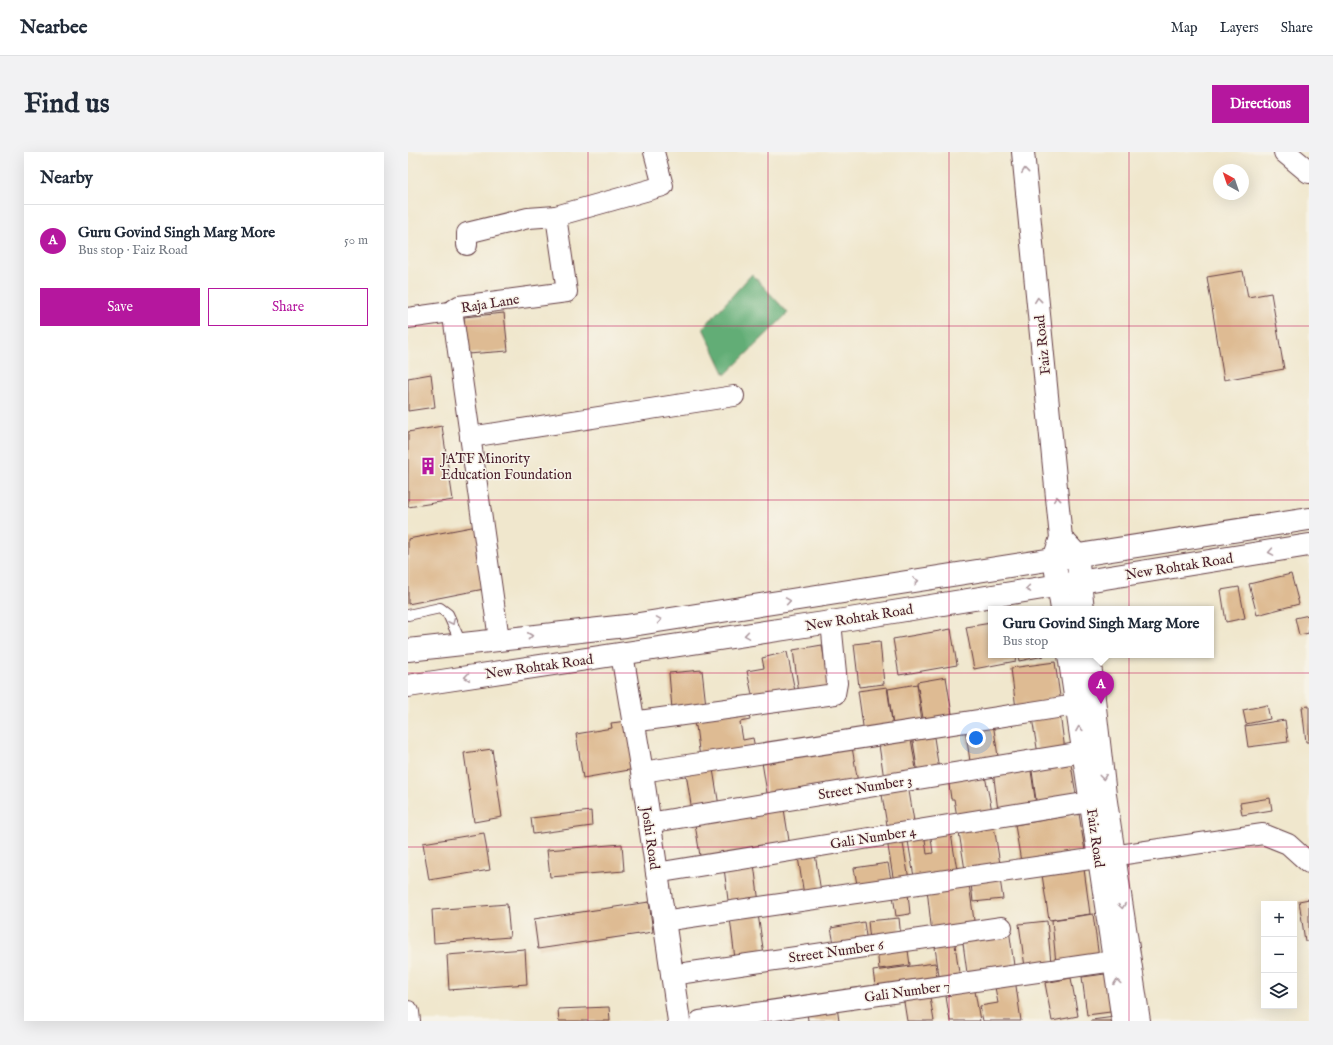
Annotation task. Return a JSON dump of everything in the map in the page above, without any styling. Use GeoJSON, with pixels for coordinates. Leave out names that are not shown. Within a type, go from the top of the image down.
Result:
{"type":"FeatureCollection","features":[{"type":"Feature","properties":{"kind":"main road","name":"Faiz Road"},"geometry":{"type":"LineString","coordinates":[[1023,152],[1061,538],[1054,559],[1062,606]]}},
{"type":"Feature","properties":{"kind":"main road"},"geometry":{"type":"LineString","coordinates":[[1285,152],[1309,172]]}},
{"type":"Feature","properties":{"kind":"main road","name":"New Rohtak Road"},"geometry":{"type":"LineString","coordinates":[[408,650],[626,626],[1309,519]]}},
{"type":"Feature","properties":{"kind":"main road"},"geometry":{"type":"LineString","coordinates":[[1061,538],[1077,555],[1083,606]]}},
{"type":"Feature","properties":{"kind":"main road","name":"New Rohtak Road"},"geometry":{"type":"LineString","coordinates":[[408,686],[830,622],[1309,545]]}},
{"type":"Feature","properties":{"kind":"main road","name":"Joshi Road"},"geometry":{"type":"LineString","coordinates":[[622,654],[632,722],[642,772],[648,823],[679,1021]]}},
{"type":"Feature","properties":{"kind":"main road","name":"Faiz Road"},"geometry":{"type":"LineString","coordinates":[[1069,658],[1090,802],[1107,857],[1114,961],[1123,1021]]}},
{"type":"Feature","properties":{"kind":"main road"},"geometry":{"type":"LineString","coordinates":[[1089,658],[1105,795],[1107,857],[1139,1021]]}},
{"type":"Feature","properties":{"kind":"main road"},"geometry":{"type":"LineString","coordinates":[[408,1012],[409,1021]]}},
{"type":"Feature","properties":{"kind":"street"},"geometry":{"type":"LineString","coordinates":[[467,245],[467,233],[528,218],[556,216],[664,186],[654,152]]}},
{"type":"Feature","properties":{"kind":"street","name":"Raja Lane"},"geometry":{"type":"LineString","coordinates":[[499,639],[453,316],[450,312],[459,306],[567,292],[556,216]]}},
{"type":"Feature","properties":{"kind":"street"},"geometry":{"type":"LineString","coordinates":[[408,318],[450,312]]}},
{"type":"Feature","properties":{"kind":"street"},"geometry":{"type":"LineString","coordinates":[[470,437],[734,396]]}},
{"type":"Feature","properties":{"kind":"street"},"geometry":{"type":"LineString","coordinates":[[632,722],[835,694],[837,683],[830,622]]}},
{"type":"Feature","properties":{"kind":"street"},"geometry":{"type":"LineString","coordinates":[[642,772],[1076,706]]}},
{"type":"Feature","properties":{"kind":"street","name":"Street Number 3"},"geometry":{"type":"LineString","coordinates":[[648,823],[1083,752]]}},
{"type":"Feature","properties":{"kind":"street","name":"Gali Number 4"},"geometry":{"type":"LineString","coordinates":[[656,873],[1090,802]]}},
{"type":"Feature","properties":{"kind":"street"},"geometry":{"type":"LineString","coordinates":[[663,921],[1263,834],[1288,844],[1309,863]]}},
{"type":"Feature","properties":{"kind":"street","name":"Street Number 6"},"geometry":{"type":"LineString","coordinates":[[671,975],[1002,927]]}},
{"type":"Feature","properties":{"kind":"street","name":"Gali Number 7"},"geometry":{"type":"LineString","coordinates":[[700,1021],[1114,961]]}},
{"type":"Feature","properties":{"kind":"lane"},"geometry":{"type":"LineString","coordinates":[[408,615],[440,608],[448,614],[461,643]]}},
{"type":"Feature","properties":{"kind":"green space"},"geometry":{"type":"Polygon","coordinates":[[[752,274],[788,313],[725,375],[703,328],[752,274]]]}},
{"type":"Feature","properties":{"kind":"building"},"geometry":{"type":"Polygon","coordinates":[[[1243,271],[1248,297],[1271,293],[1284,369],[1224,380],[1207,277],[1243,271]]]}},
{"type":"Feature","properties":{"kind":"building"},"geometry":{"type":"Polygon","coordinates":[[[504,313],[508,351],[467,354],[464,317],[504,313]]]}},
{"type":"Feature","properties":{"kind":"building"},"geometry":{"type":"Polygon","coordinates":[[[431,374],[435,407],[408,411],[408,378],[431,374]]]}},
{"type":"Feature","properties":{"kind":"building","name":"JATF Minority Education Foundation"},"geometry":{"type":"Polygon","coordinates":[[[442,426],[453,500],[408,507],[408,432],[442,426]]]}},
{"type":"Feature","properties":{"kind":"building"},"geometry":{"type":"Polygon","coordinates":[[[477,526],[489,588],[408,604],[408,539],[477,526]]]}},
{"type":"Feature","properties":{"kind":"building"},"geometry":{"type":"Polygon","coordinates":[[[1291,574],[1299,604],[1257,615],[1249,584],[1291,574]]]}},
{"type":"Feature","properties":{"kind":"building"},"geometry":{"type":"Polygon","coordinates":[[[1239,587],[1245,618],[1226,622],[1221,590],[1239,587]]]}},
{"type":"Feature","properties":{"kind":"building"},"geometry":{"type":"Polygon","coordinates":[[[1309,615],[1309,633],[1299,635],[1295,618],[1309,615]]]}},
{"type":"Feature","properties":{"kind":"building"},"geometry":{"type":"Polygon","coordinates":[[[988,623],[988,658],[1015,658],[1016,661],[974,669],[966,627],[988,623]]]}},
{"type":"Feature","properties":{"kind":"building"},"geometry":{"type":"Polygon","coordinates":[[[951,629],[957,665],[899,675],[893,639],[951,629]]]}},
{"type":"Feature","properties":{"kind":"building"},"geometry":{"type":"Polygon","coordinates":[[[880,641],[884,684],[859,687],[854,644],[880,641]]]}},
{"type":"Feature","properties":{"kind":"building"},"geometry":{"type":"Polygon","coordinates":[[[822,645],[829,689],[799,694],[793,650],[822,645]]]}},
{"type":"Feature","properties":{"kind":"building"},"geometry":{"type":"Polygon","coordinates":[[[787,652],[795,691],[753,699],[747,671],[764,668],[762,658],[787,652]]]}},
{"type":"Feature","properties":{"kind":"building"},"geometry":{"type":"Polygon","coordinates":[[[1018,658],[1034,658],[1019,661],[1018,658]]]}},
{"type":"Feature","properties":{"kind":"building"},"geometry":{"type":"Polygon","coordinates":[[[1055,662],[1061,703],[1016,709],[1011,668],[1055,662]]]}},
{"type":"Feature","properties":{"kind":"building"},"geometry":{"type":"Polygon","coordinates":[[[702,670],[706,706],[672,709],[669,673],[702,670]]]}},
{"type":"Feature","properties":{"kind":"building"},"geometry":{"type":"Polygon","coordinates":[[[946,677],[953,720],[924,724],[917,682],[946,677]]]}},
{"type":"Feature","properties":{"kind":"building"},"geometry":{"type":"Polygon","coordinates":[[[917,684],[922,722],[893,726],[888,689],[917,684]]]}},
{"type":"Feature","properties":{"kind":"building"},"geometry":{"type":"Polygon","coordinates":[[[887,687],[893,728],[864,733],[858,691],[887,687]]]}},
{"type":"Feature","properties":{"kind":"building"},"geometry":{"type":"Polygon","coordinates":[[[1267,705],[1270,719],[1246,724],[1243,710],[1267,705]]]}},
{"type":"Feature","properties":{"kind":"building"},"geometry":{"type":"Polygon","coordinates":[[[1309,706],[1309,742],[1306,742],[1302,707],[1309,706]]]}},
{"type":"Feature","properties":{"kind":"building"},"geometry":{"type":"Polygon","coordinates":[[[748,709],[750,720],[740,722],[743,740],[753,738],[755,748],[700,758],[696,726],[695,727],[693,719],[748,709]]]}},
{"type":"Feature","properties":{"kind":"building"},"geometry":{"type":"Polygon","coordinates":[[[1060,714],[1065,750],[1038,754],[1032,718],[1060,714]]]}},
{"type":"Feature","properties":{"kind":"building"},"geometry":{"type":"Polygon","coordinates":[[[1285,720],[1288,742],[1248,747],[1245,726],[1285,720]]]}},
{"type":"Feature","properties":{"kind":"building"},"geometry":{"type":"Polygon","coordinates":[[[627,721],[635,769],[583,778],[576,734],[612,728],[611,723],[627,721]]]}},
{"type":"Feature","properties":{"kind":"building"},"geometry":{"type":"Polygon","coordinates":[[[993,723],[999,763],[971,768],[965,727],[993,723]]]}},
{"type":"Feature","properties":{"kind":"building"},"geometry":{"type":"Polygon","coordinates":[[[933,731],[939,770],[918,774],[912,735],[933,731]]]}},
{"type":"Feature","properties":{"kind":"building"},"geometry":{"type":"Polygon","coordinates":[[[910,733],[917,775],[884,779],[878,738],[910,733]]]}},
{"type":"Feature","properties":{"kind":"building"},"geometry":{"type":"Polygon","coordinates":[[[852,747],[858,783],[768,799],[762,762],[852,747]]]}},
{"type":"Feature","properties":{"kind":"building"},"geometry":{"type":"Polygon","coordinates":[[[492,749],[502,817],[474,822],[464,753],[492,749]]]}},
{"type":"Feature","properties":{"kind":"building"},"geometry":{"type":"Polygon","coordinates":[[[1070,758],[1077,801],[1037,807],[1031,764],[1070,758]]]}},
{"type":"Feature","properties":{"kind":"building"},"geometry":{"type":"Polygon","coordinates":[[[712,763],[719,806],[692,811],[685,767],[712,763]]]}},
{"type":"Feature","properties":{"kind":"building"},"geometry":{"type":"Polygon","coordinates":[[[1030,764],[1036,805],[998,811],[993,770],[1030,764]]]}},
{"type":"Feature","properties":{"kind":"building"},"geometry":{"type":"Polygon","coordinates":[[[984,771],[992,811],[957,817],[954,799],[951,799],[948,777],[984,771]]]}},
{"type":"Feature","properties":{"kind":"building"},"geometry":{"type":"Polygon","coordinates":[[[908,785],[915,827],[888,831],[881,789],[908,785]]]}},
{"type":"Feature","properties":{"kind":"building"},"geometry":{"type":"Polygon","coordinates":[[[1270,798],[1272,810],[1242,815],[1240,803],[1270,798]]]}},
{"type":"Feature","properties":{"kind":"building"},"geometry":{"type":"Polygon","coordinates":[[[784,809],[790,847],[701,862],[695,824],[784,809]]]}},
{"type":"Feature","properties":{"kind":"building"},"geometry":{"type":"Polygon","coordinates":[[[591,811],[592,826],[533,834],[531,818],[591,811]]]}},
{"type":"Feature","properties":{"kind":"building"},"geometry":{"type":"Polygon","coordinates":[[[1079,814],[1085,851],[1021,862],[1015,825],[1079,814]]]}},
{"type":"Feature","properties":{"kind":"building"},"geometry":{"type":"Polygon","coordinates":[[[993,820],[1000,864],[965,870],[958,826],[993,820]]]}},
{"type":"Feature","properties":{"kind":"building"},"geometry":{"type":"Polygon","coordinates":[[[950,828],[957,870],[914,877],[907,835],[924,832],[927,854],[933,853],[930,831],[950,828]]]}},
{"type":"Feature","properties":{"kind":"building"},"geometry":{"type":"Polygon","coordinates":[[[484,833],[490,870],[429,880],[423,843],[484,833]]]}},
{"type":"Feature","properties":{"kind":"building"},"geometry":{"type":"Polygon","coordinates":[[[902,837],[909,880],[894,883],[887,840],[902,837]]]}},
{"type":"Feature","properties":{"kind":"building"},"geometry":{"type":"Polygon","coordinates":[[[622,844],[624,871],[550,877],[547,850],[622,844]]]}},
{"type":"Feature","properties":{"kind":"building"},"geometry":{"type":"Polygon","coordinates":[[[815,854],[821,892],[804,895],[798,857],[815,854]]]}},
{"type":"Feature","properties":{"kind":"building"},"geometry":{"type":"Polygon","coordinates":[[[888,863],[892,885],[858,890],[854,868],[888,863]]]}},
{"type":"Feature","properties":{"kind":"building"},"geometry":{"type":"Polygon","coordinates":[[[754,864],[759,903],[729,908],[724,868],[754,864]]]}},
{"type":"Feature","properties":{"kind":"building"},"geometry":{"type":"Polygon","coordinates":[[[1084,869],[1090,914],[1049,920],[1042,875],[1084,869]]]}},
{"type":"Feature","properties":{"kind":"building"},"geometry":{"type":"Polygon","coordinates":[[[1000,879],[1003,899],[973,902],[971,883],[1000,879]]]}},
{"type":"Feature","properties":{"kind":"building"},"geometry":{"type":"Polygon","coordinates":[[[969,884],[975,928],[932,934],[927,889],[969,884]]]}},
{"type":"Feature","properties":{"kind":"building"},"geometry":{"type":"Polygon","coordinates":[[[908,893],[910,914],[896,916],[893,895],[908,893]]]}},
{"type":"Feature","properties":{"kind":"building"},"geometry":{"type":"Polygon","coordinates":[[[1309,899],[1309,941],[1305,941],[1299,901],[1309,899]]]}},
{"type":"Feature","properties":{"kind":"building"},"geometry":{"type":"Polygon","coordinates":[[[649,902],[653,932],[538,949],[534,919],[649,902]]]}},
{"type":"Feature","properties":{"kind":"building"},"geometry":{"type":"Polygon","coordinates":[[[507,904],[510,937],[434,943],[432,910],[507,904]]]}},
{"type":"Feature","properties":{"kind":"building"},"geometry":{"type":"Polygon","coordinates":[[[758,914],[764,955],[735,959],[730,918],[758,914]]]}},
{"type":"Feature","properties":{"kind":"building"},"geometry":{"type":"Polygon","coordinates":[[[1093,914],[1099,958],[1056,964],[1052,920],[1093,914]]]}},
{"type":"Feature","properties":{"kind":"building"},"geometry":{"type":"Polygon","coordinates":[[[899,918],[901,938],[870,941],[868,921],[899,918]]]}},
{"type":"Feature","properties":{"kind":"building"},"geometry":{"type":"Polygon","coordinates":[[[1047,921],[1051,963],[1025,967],[1019,924],[1047,921]]]}},
{"type":"Feature","properties":{"kind":"building"},"geometry":{"type":"Polygon","coordinates":[[[864,922],[867,943],[835,949],[831,928],[864,922]]]}},
{"type":"Feature","properties":{"kind":"building"},"geometry":{"type":"Polygon","coordinates":[[[1009,929],[1015,973],[968,980],[962,936],[1009,929]]]}},
{"type":"Feature","properties":{"kind":"building"},"geometry":{"type":"Polygon","coordinates":[[[954,937],[960,980],[940,983],[934,940],[954,937]]]}},
{"type":"Feature","properties":{"kind":"building"},"geometry":{"type":"Polygon","coordinates":[[[907,943],[910,965],[879,969],[877,947],[907,943]]]}},
{"type":"Feature","properties":{"kind":"building"},"geometry":{"type":"Polygon","coordinates":[[[525,949],[527,984],[449,990],[447,955],[525,949]]]}},
{"type":"Feature","properties":{"kind":"building"},"geometry":{"type":"Polygon","coordinates":[[[935,963],[938,984],[876,992],[873,971],[935,963]]]}},
{"type":"Feature","properties":{"kind":"building"},"geometry":{"type":"Polygon","coordinates":[[[1113,973],[1118,1011],[1087,1015],[1082,977],[1113,973]]]}},
{"type":"Feature","properties":{"kind":"building"},"geometry":{"type":"Polygon","coordinates":[[[1071,978],[1078,1016],[1052,1021],[1045,983],[1071,978]]]}},
{"type":"Feature","properties":{"kind":"building"},"geometry":{"type":"Polygon","coordinates":[[[1015,979],[1021,1021],[983,1021],[980,1006],[998,1003],[994,982],[1015,979]]]}},
{"type":"Feature","properties":{"kind":"building"},"geometry":{"type":"Polygon","coordinates":[[[974,985],[980,1021],[950,1021],[945,990],[974,985]]]}},
{"type":"Feature","properties":{"kind":"building"},"geometry":{"type":"Polygon","coordinates":[[[929,992],[934,1021],[907,1021],[903,996],[929,992]]]}},
{"type":"Feature","properties":{"kind":"building"},"geometry":{"type":"Polygon","coordinates":[[[609,1007],[610,1021],[559,1021],[558,1009],[609,1007]]]}},
{"type":"Feature","properties":{"kind":"building"},"geometry":{"type":"Polygon","coordinates":[[[837,1007],[839,1021],[808,1021],[807,1011],[837,1007]]]}},
{"type":"Feature","properties":{"kind":"building"},"geometry":{"type":"Polygon","coordinates":[[[1115,1017],[1116,1021],[1091,1021],[1091,1020],[1115,1017]]]}},
{"type":"Feature","properties":{"kind":"place","name":"JATF Minority Education Foundation"},"geometry":{"type":"Point","coordinates":[428,466]}},
{"type":"Feature","properties":{"kind":"place","name":"Guru Govind Singh Marg More"},"geometry":{"type":"Point","coordinates":[1101,704]}}]}
